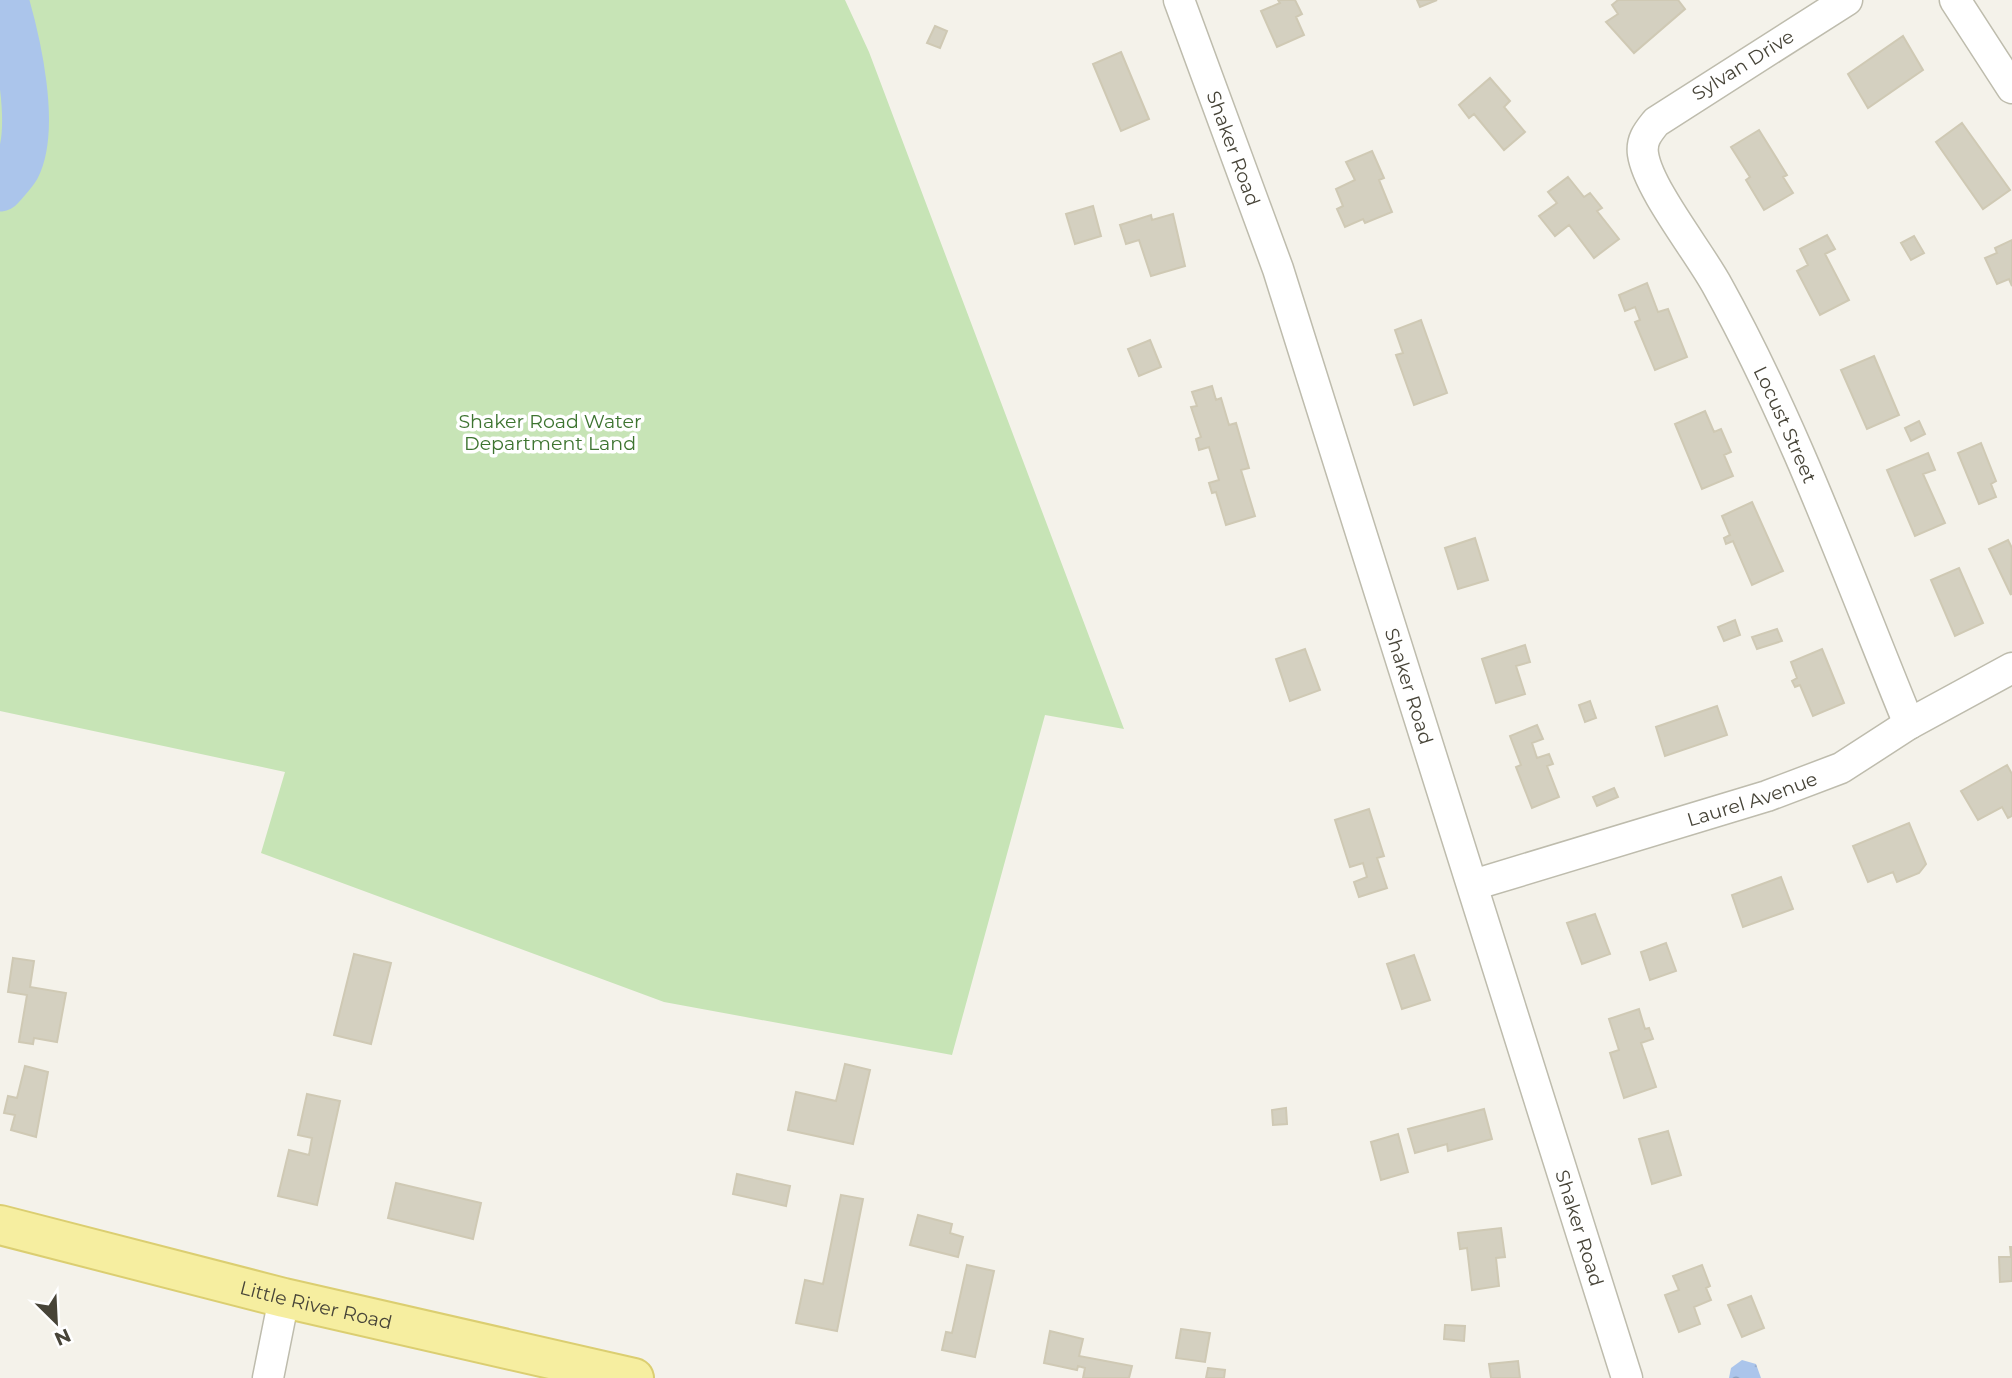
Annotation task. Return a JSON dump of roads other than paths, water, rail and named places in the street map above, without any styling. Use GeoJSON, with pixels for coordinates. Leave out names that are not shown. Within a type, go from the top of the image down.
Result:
{"type":"FeatureCollection","features":[{"type":"Feature","properties":{"kind":"main road","name":"Little River Road"},"geometry":{"type":"LineString","coordinates":[[0,1225],[284,1298],[634,1378]]}},
{"type":"Feature","properties":{"kind":"street","name":"Shaker Road"},"geometry":{"type":"LineString","coordinates":[[1179,0],[1278,269],[1627,1378]]}},
{"type":"Feature","properties":{"kind":"street","name":"Sylvan Drive"},"geometry":{"type":"LineString","coordinates":[[1644,136],[1675,108],[1847,0]]}},
{"type":"Feature","properties":{"kind":"street"},"geometry":{"type":"LineString","coordinates":[[1955,0],[2012,88]]}},
{"type":"Feature","properties":{"kind":"street","name":"Locust Street"},"geometry":{"type":"LineString","coordinates":[[1644,136],[1643,154],[1652,183],[1719,288],[1775,403],[1808,476],[1909,724]]}},
{"type":"Feature","properties":{"kind":"street","name":"Laurel Avenue"},"geometry":{"type":"LineString","coordinates":[[1473,885],[1767,796],[1841,768],[1909,724],[2012,668]]}},
{"type":"Feature","properties":{"kind":"street"},"geometry":{"type":"LineString","coordinates":[[268,1378],[284,1298]]}},
{"type":"Feature","properties":{"kind":"water"},"geometry":{"type":"Polygon","coordinates":[[[1742,1360],[1756,1364],[1761,1378],[1729,1378],[1731,1368],[1742,1360]]]}},
{"type":"Feature","properties":{"kind":"waterway"},"geometry":{"type":"LineString","coordinates":[[0,188],[17,167],[23,150],[25,130],[23,84],[5,0]]}},
{"type":"Feature","properties":{"kind":"park label","name":"Shaker Road Water Department Land"},"geometry":{"type":"Point","coordinates":[550,432]}}]}
